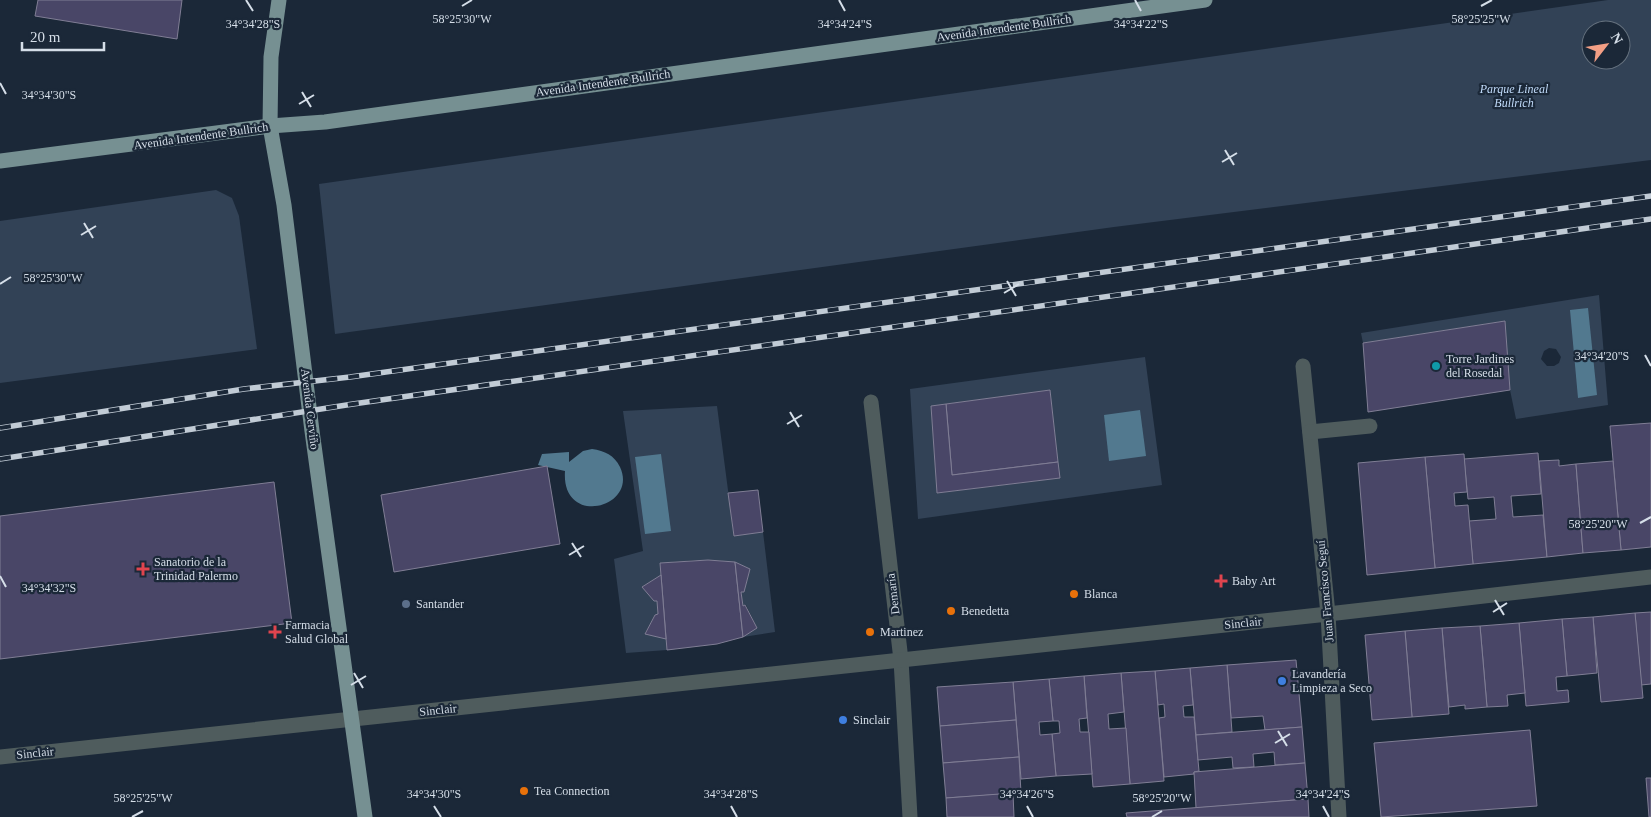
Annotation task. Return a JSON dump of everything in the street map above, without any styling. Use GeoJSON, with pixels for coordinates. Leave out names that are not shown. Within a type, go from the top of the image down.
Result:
{"type":"FeatureCollection","features":[{"type":"Feature","properties":{"kind":"main road","name":"Avenida Cerviño"},"geometry":{"type":"LineString","coordinates":[[279,0],[271,57],[270,126],[284,205],[312,431],[365,817]]}},
{"type":"Feature","properties":{"kind":"main road","name":"Avenida Intendente Bullrich"},"geometry":{"type":"LineString","coordinates":[[0,161],[270,126],[325,122],[1205,0]]}},
{"type":"Feature","properties":{"kind":"street","name":"Juan Francisco Seguí"},"geometry":{"type":"LineString","coordinates":[[1304,366],[1328,614],[1339,817]]}},
{"type":"Feature","properties":{"kind":"street","name":"Demaría"},"geometry":{"type":"LineString","coordinates":[[871,402],[900,660],[910,817]]}},
{"type":"Feature","properties":{"kind":"street"},"geometry":{"type":"LineString","coordinates":[[1310,432],[1370,426]]}},
{"type":"Feature","properties":{"kind":"street","name":"Sinclair"},"geometry":{"type":"LineString","coordinates":[[0,757],[1328,614],[1651,577]]}},
{"type":"Feature","properties":{"kind":"green space","name":"Parque Lineal Bullrich"},"geometry":{"type":"Polygon","coordinates":[[[1608,0],[1651,0],[1651,160],[1114,227],[335,334],[319,184],[1608,0]]]}},
{"type":"Feature","properties":{"kind":"green space"},"geometry":{"type":"Polygon","coordinates":[[[216,190],[232,198],[239,216],[257,349],[0,383],[0,221],[216,190]]]}},
{"type":"Feature","properties":{"kind":"green space"},"geometry":{"type":"Polygon","coordinates":[[[1599,295],[1608,405],[1516,419],[1510,390],[1504,321],[1363,343],[1361,333],[1599,295]],[[1549,348],[1544,351],[1541,359],[1547,366],[1554,366],[1559,363],[1561,357],[1556,349],[1549,348]]]}},
{"type":"Feature","properties":{"kind":"green space"},"geometry":{"type":"Polygon","coordinates":[[[1145,357],[1162,485],[918,519],[910,389],[1145,357]],[[1050,390],[931,406],[937,493],[1059,478],[1050,390]]]}},
{"type":"Feature","properties":{"kind":"green space"},"geometry":{"type":"Polygon","coordinates":[[[717,406],[734,536],[763,532],[775,632],[743,637],[757,628],[746,605],[743,606],[741,592],[744,592],[750,569],[717,560],[660,563],[661,575],[642,587],[654,601],[657,601],[658,614],[655,615],[645,633],[666,639],[667,650],[626,653],[614,559],[643,551],[623,411],[717,406]]]}},
{"type":"Feature","properties":{"kind":"shaded area"},"geometry":{"type":"Polygon","coordinates":[[[1588,308],[1597,395],[1578,398],[1570,310],[1588,308]]]}},
{"type":"Feature","properties":{"kind":"shaded area"},"geometry":{"type":"Polygon","coordinates":[[[1140,410],[1146,456],[1109,461],[1104,415],[1140,410]]]}},
{"type":"Feature","properties":{"kind":"shaded area"},"geometry":{"type":"Polygon","coordinates":[[[592,449],[605,452],[615,459],[620,467],[623,481],[619,493],[610,501],[598,506],[586,506],[575,500],[567,489],[565,471],[538,465],[542,454],[569,452],[569,462],[583,451],[592,449]]]}},
{"type":"Feature","properties":{"kind":"shaded area"},"geometry":{"type":"Polygon","coordinates":[[[661,454],[671,531],[645,534],[635,457],[661,454]]]}},
{"type":"Feature","properties":{"kind":"building"},"geometry":{"type":"Polygon","coordinates":[[[38,0],[182,0],[177,39],[35,16],[38,0]]]}},
{"type":"Feature","properties":{"kind":"building","name":"Torre Jardines del Rosedal"},"geometry":{"type":"Polygon","coordinates":[[[1505,321],[1510,390],[1368,412],[1363,343],[1505,321]]]}},
{"type":"Feature","properties":{"kind":"building"},"geometry":{"type":"Polygon","coordinates":[[[1050,390],[1058,462],[952,475],[946,404],[1050,390]]]}},
{"type":"Feature","properties":{"kind":"building"},"geometry":{"type":"Polygon","coordinates":[[[946,404],[952,475],[1058,462],[1060,478],[937,493],[931,406],[946,404]]]}},
{"type":"Feature","properties":{"kind":"building"},"geometry":{"type":"Polygon","coordinates":[[[1651,423],[1651,547],[1621,550],[1610,426],[1651,423]]]}},
{"type":"Feature","properties":{"kind":"building"},"geometry":{"type":"Polygon","coordinates":[[[1538,453],[1541,494],[1511,496],[1513,517],[1543,515],[1547,557],[1473,564],[1469,521],[1496,519],[1494,497],[1468,499],[1464,459],[1538,453]]]}},
{"type":"Feature","properties":{"kind":"building"},"geometry":{"type":"Polygon","coordinates":[[[1464,454],[1467,492],[1454,493],[1455,506],[1468,505],[1473,564],[1435,568],[1425,457],[1464,454]]]}},
{"type":"Feature","properties":{"kind":"building"},"geometry":{"type":"Polygon","coordinates":[[[1425,457],[1435,568],[1367,575],[1358,463],[1425,457]]]}},
{"type":"Feature","properties":{"kind":"building"},"geometry":{"type":"Polygon","coordinates":[[[1559,460],[1559,466],[1576,464],[1583,553],[1547,557],[1539,461],[1559,460]]]}},
{"type":"Feature","properties":{"kind":"building"},"geometry":{"type":"Polygon","coordinates":[[[1613,461],[1621,550],[1583,553],[1576,464],[1613,461]]]}},
{"type":"Feature","properties":{"kind":"building"},"geometry":{"type":"Polygon","coordinates":[[[547,466],[560,544],[394,572],[381,495],[547,466]]]}},
{"type":"Feature","properties":{"kind":"building","name":"Sanatorio de la Trinidad Palermo"},"geometry":{"type":"Polygon","coordinates":[[[274,482],[292,623],[0,659],[0,516],[274,482]]]}},
{"type":"Feature","properties":{"kind":"building"},"geometry":{"type":"Polygon","coordinates":[[[758,490],[763,532],[734,536],[728,493],[758,490]]]}},
{"type":"Feature","properties":{"kind":"building"},"geometry":{"type":"Polygon","coordinates":[[[708,560],[735,562],[743,637],[717,644],[667,650],[660,563],[708,560]]]}},
{"type":"Feature","properties":{"kind":"building"},"geometry":{"type":"Polygon","coordinates":[[[735,562],[750,569],[744,592],[741,592],[743,606],[745,605],[757,628],[743,637],[735,562]]]}},
{"type":"Feature","properties":{"kind":"building"},"geometry":{"type":"Polygon","coordinates":[[[661,575],[666,639],[645,634],[655,615],[658,614],[657,601],[654,601],[642,587],[661,575]]]}},
{"type":"Feature","properties":{"kind":"building"},"geometry":{"type":"Polygon","coordinates":[[[1651,612],[1651,684],[1641,685],[1635,613],[1651,612]]]}},
{"type":"Feature","properties":{"kind":"building"},"geometry":{"type":"Polygon","coordinates":[[[1635,613],[1643,698],[1601,702],[1593,617],[1635,613]]]}},
{"type":"Feature","properties":{"kind":"building"},"geometry":{"type":"Polygon","coordinates":[[[1593,617],[1597,673],[1567,676],[1562,619],[1593,617]]]}},
{"type":"Feature","properties":{"kind":"building"},"geometry":{"type":"Polygon","coordinates":[[[1562,619],[1567,676],[1556,677],[1557,691],[1568,690],[1569,702],[1526,706],[1519,623],[1562,619]]]}},
{"type":"Feature","properties":{"kind":"building"},"geometry":{"type":"Polygon","coordinates":[[[1519,623],[1525,693],[1507,695],[1508,706],[1487,707],[1480,626],[1519,623]]]}},
{"type":"Feature","properties":{"kind":"building"},"geometry":{"type":"Polygon","coordinates":[[[1480,626],[1487,707],[1465,709],[1465,705],[1449,707],[1442,628],[1480,626]]]}},
{"type":"Feature","properties":{"kind":"building"},"geometry":{"type":"Polygon","coordinates":[[[1442,628],[1449,714],[1412,717],[1405,631],[1442,628]]]}},
{"type":"Feature","properties":{"kind":"building"},"geometry":{"type":"Polygon","coordinates":[[[1405,631],[1412,717],[1372,720],[1365,635],[1405,631]]]}},
{"type":"Feature","properties":{"kind":"building"},"geometry":{"type":"Polygon","coordinates":[[[1296,660],[1302,727],[1265,730],[1263,716],[1231,718],[1227,665],[1296,660]]]}},
{"type":"Feature","properties":{"kind":"building"},"geometry":{"type":"Polygon","coordinates":[[[1227,665],[1232,732],[1196,735],[1190,668],[1227,665]]]}},
{"type":"Feature","properties":{"kind":"building"},"geometry":{"type":"Polygon","coordinates":[[[1190,668],[1193,705],[1183,706],[1184,717],[1194,717],[1199,771],[1194,772],[1194,774],[1164,777],[1159,718],[1165,717],[1164,704],[1158,705],[1155,671],[1190,668]]]}},
{"type":"Feature","properties":{"kind":"building"},"geometry":{"type":"Polygon","coordinates":[[[1155,671],[1164,781],[1130,784],[1121,673],[1155,671]]]}},
{"type":"Feature","properties":{"kind":"building"},"geometry":{"type":"Polygon","coordinates":[[[1121,673],[1124,712],[1108,714],[1109,729],[1126,728],[1130,784],[1093,787],[1084,676],[1121,673]]]}},
{"type":"Feature","properties":{"kind":"building"},"geometry":{"type":"Polygon","coordinates":[[[1084,676],[1087,718],[1079,719],[1080,732],[1089,732],[1092,774],[1056,776],[1052,734],[1060,733],[1059,721],[1053,721],[1049,679],[1084,676]]]}},
{"type":"Feature","properties":{"kind":"building"},"geometry":{"type":"Polygon","coordinates":[[[1049,679],[1053,721],[1039,722],[1040,735],[1052,734],[1056,776],[1021,779],[1013,682],[1049,679]]]}},
{"type":"Feature","properties":{"kind":"building"},"geometry":{"type":"Polygon","coordinates":[[[1013,682],[1016,720],[940,726],[937,687],[1013,682]]]}},
{"type":"Feature","properties":{"kind":"building"},"geometry":{"type":"Polygon","coordinates":[[[1016,720],[1019,757],[943,763],[940,726],[1016,720]]]}},
{"type":"Feature","properties":{"kind":"building"},"geometry":{"type":"Polygon","coordinates":[[[1302,727],[1305,763],[1275,765],[1274,752],[1253,754],[1254,767],[1233,768],[1232,757],[1198,760],[1196,735],[1302,727]]]}},
{"type":"Feature","properties":{"kind":"building"},"geometry":{"type":"Polygon","coordinates":[[[1530,730],[1537,806],[1381,817],[1374,743],[1530,730]]]}},
{"type":"Feature","properties":{"kind":"building"},"geometry":{"type":"Polygon","coordinates":[[[1019,757],[1021,793],[946,798],[943,763],[1019,757]]]}},
{"type":"Feature","properties":{"kind":"building"},"geometry":{"type":"Polygon","coordinates":[[[1305,763],[1308,799],[1196,808],[1194,772],[1305,763]]]}},
{"type":"Feature","properties":{"kind":"building"},"geometry":{"type":"Polygon","coordinates":[[[1646,778],[1651,778],[1651,817],[1649,817],[1646,778]]]}},
{"type":"Feature","properties":{"kind":"building"},"geometry":{"type":"Polygon","coordinates":[[[1013,793],[1014,817],[947,817],[946,798],[1013,793]]]}},
{"type":"Feature","properties":{"kind":"building"},"geometry":{"type":"Polygon","coordinates":[[[1308,799],[1309,817],[1127,817],[1126,813],[1308,799]]]}},
{"type":"Feature","properties":{"kind":"railway"},"geometry":{"type":"LineString","coordinates":[[0,428],[244,389],[350,377],[1651,196]]}},
{"type":"Feature","properties":{"kind":"railway"},"geometry":{"type":"LineString","coordinates":[[0,459],[353,404],[1651,219]]}},
{"type":"Feature","properties":{"kind":"place","name":"Torre Jardines del Rosedal"},"geometry":{"type":"Point","coordinates":[1436,366]}},
{"type":"Feature","properties":{"kind":"place","name":"Sanatorio de la Trinidad Palermo"},"geometry":{"type":"Point","coordinates":[143,569]}},
{"type":"Feature","properties":{"kind":"place","name":"Baby Art"},"geometry":{"type":"Point","coordinates":[1221,581]}},
{"type":"Feature","properties":{"kind":"place","name":"Blanca"},"geometry":{"type":"Point","coordinates":[1074,594]}},
{"type":"Feature","properties":{"kind":"place","name":"Santander"},"geometry":{"type":"Point","coordinates":[406,604]}},
{"type":"Feature","properties":{"kind":"place","name":"Benedetta"},"geometry":{"type":"Point","coordinates":[951,611]}},
{"type":"Feature","properties":{"kind":"place","name":"Farmacia Salud Global"},"geometry":{"type":"Point","coordinates":[275,632]}},
{"type":"Feature","properties":{"kind":"place","name":"Martinez"},"geometry":{"type":"Point","coordinates":[870,632]}},
{"type":"Feature","properties":{"kind":"place","name":"Lavandería Limpieza a Seco"},"geometry":{"type":"Point","coordinates":[1282,681]}},
{"type":"Feature","properties":{"kind":"place","name":"Sinclair"},"geometry":{"type":"Point","coordinates":[843,720]}},
{"type":"Feature","properties":{"kind":"place","name":"Tea Connection"},"geometry":{"type":"Point","coordinates":[524,791]}}]}
